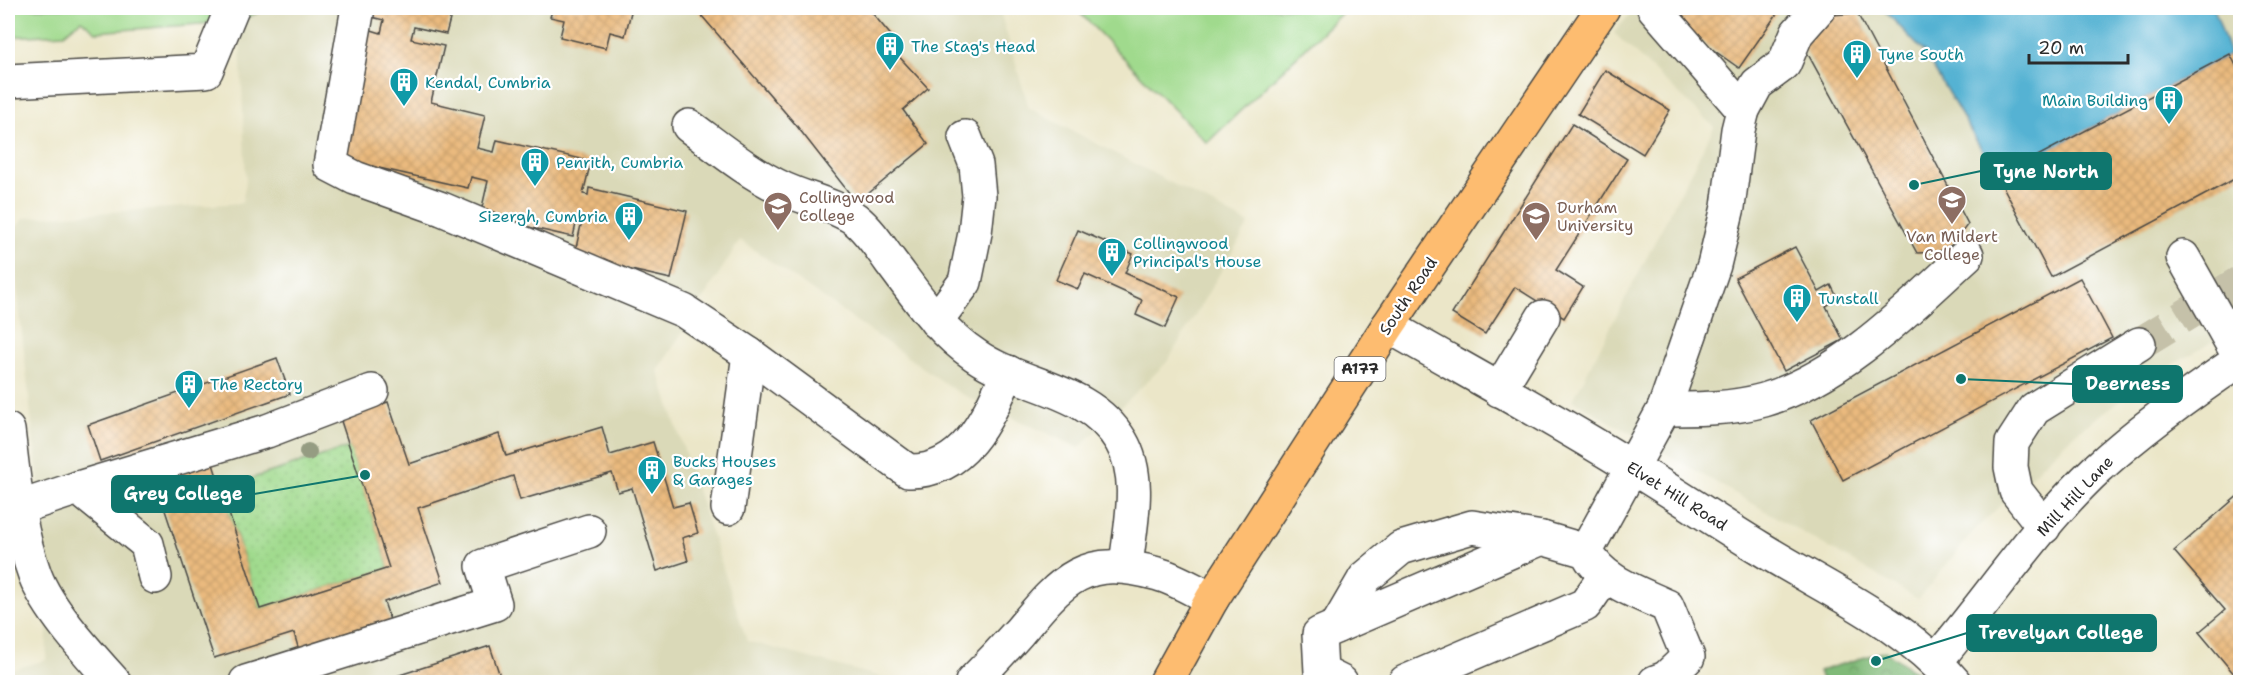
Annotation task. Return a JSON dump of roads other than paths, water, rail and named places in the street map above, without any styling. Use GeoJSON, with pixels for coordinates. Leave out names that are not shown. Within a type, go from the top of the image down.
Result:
{"type":"FeatureCollection","features":[{"type":"Feature","properties":{"kind":"main road","name":"South Road"},"geometry":{"type":"LineString","coordinates":[[1166,682],[1212,599],[1389,326],[1603,8]]}},
{"type":"Feature","properties":{"kind":"street"},"geometry":{"type":"LineString","coordinates":[[8,81],[206,71],[232,8]]}},
{"type":"Feature","properties":{"kind":"street"},"geometry":{"type":"LineString","coordinates":[[358,8],[330,165],[355,178],[442,209],[684,311],[749,354],[908,471],[925,471],[954,459],[986,422],[1008,372]]}},
{"type":"Feature","properties":{"kind":"street"},"geometry":{"type":"LineString","coordinates":[[1654,8],[1743,110]]}},
{"type":"Feature","properties":{"kind":"street"},"geometry":{"type":"LineString","coordinates":[[1405,682],[1585,604],[1596,564],[1632,467],[1664,409],[1714,265],[1728,207],[1738,130],[1743,110],[1757,84],[1784,64],[1797,33],[1819,8]]}},
{"type":"Feature","properties":{"kind":"street"},"geometry":{"type":"LineString","coordinates":[[689,126],[732,159],[781,188],[854,219],[871,236],[951,338],[976,357],[1008,372],[1067,394],[1089,407],[1112,427],[1132,464],[1133,486],[1126,566]]}},
{"type":"Feature","properties":{"kind":"street"},"geometry":{"type":"LineString","coordinates":[[936,321],[966,282],[975,233],[979,196],[976,165],[965,136]]}},
{"type":"Feature","properties":{"kind":"street"},"geometry":{"type":"LineString","coordinates":[[1664,409],[1708,409],[1764,400],[1824,373],[1857,352],[1967,255]]}},
{"type":"Feature","properties":{"kind":"street"},"geometry":{"type":"LineString","coordinates":[[2183,257],[2241,359]]}},
{"type":"Feature","properties":{"kind":"street"},"geometry":{"type":"LineString","coordinates":[[1499,390],[1543,317]]}},
{"type":"Feature","properties":{"kind":"street","name":"Elvet Hill Road"},"geometry":{"type":"LineString","coordinates":[[1389,326],[1632,467],[1760,548],[1868,612],[1908,639],[1945,672]]}},
{"type":"Feature","properties":{"kind":"street"},"geometry":{"type":"LineString","coordinates":[[2044,527],[2016,491],[2011,467],[2012,443],[2034,409],[2139,344]]}},
{"type":"Feature","properties":{"kind":"street"},"geometry":{"type":"LineString","coordinates":[[728,508],[749,354]]}},
{"type":"Feature","properties":{"kind":"street","name":"Mill Hill Lane"},"geometry":{"type":"LineString","coordinates":[[1945,672],[2044,527],[2097,469],[2161,413],[2241,359]]}},
{"type":"Feature","properties":{"kind":"street"},"geometry":{"type":"LineString","coordinates":[[18,508],[267,431],[372,391]]}},
{"type":"Feature","properties":{"kind":"street"},"geometry":{"type":"LineString","coordinates":[[8,430],[18,508],[36,577],[63,621],[114,682]]}},
{"type":"Feature","properties":{"kind":"street"},"geometry":{"type":"LineString","coordinates":[[78,488],[147,544],[155,577]]}},
{"type":"Feature","properties":{"kind":"street"},"geometry":{"type":"LineString","coordinates":[[1337,626],[1365,578],[1401,548],[1472,527],[1542,538],[1596,564],[1667,606],[1688,657],[1666,678],[1655,682]]}},
{"type":"Feature","properties":{"kind":"street"},"geometry":{"type":"LineString","coordinates":[[246,682],[495,604],[483,566],[589,531]]}},
{"type":"Feature","properties":{"kind":"street"},"geometry":{"type":"LineString","coordinates":[[1341,682],[1322,672],[1319,634],[1542,538]]}},
{"type":"Feature","properties":{"kind":"street"},"geometry":{"type":"LineString","coordinates":[[972,682],[1052,593],[1072,576],[1098,567],[1126,566],[1161,574],[1212,599]]}},
{"type":"Feature","properties":{"kind":"water"},"geometry":{"type":"Polygon","coordinates":[[[1882,8],[2214,8],[2230,54],[1998,177],[1924,52],[1882,8]]]}},
{"type":"Feature","properties":{"kind":"tunnel"},"geometry":{"type":"LineString","coordinates":[[2139,344],[2240,282]]}},
{"type":"Feature","properties":{"kind":"place","name":"The Stag's Head"},"geometry":{"type":"Point","coordinates":[890,72]}},
{"type":"Feature","properties":{"kind":"place","name":"Tyne South"},"geometry":{"type":"Point","coordinates":[1857,80]}},
{"type":"Feature","properties":{"kind":"place","name":"Kendal, Cumbria"},"geometry":{"type":"Point","coordinates":[404,108]}},
{"type":"Feature","properties":{"kind":"place","name":"Main Building"},"geometry":{"type":"Point","coordinates":[2169,126]}},
{"type":"Feature","properties":{"kind":"place","name":"Tyne North"},"geometry":{"type":"Point","coordinates":[1914,185]}},
{"type":"Feature","properties":{"kind":"place","name":"Penrith, Cumbria"},"geometry":{"type":"Point","coordinates":[535,188]}},
{"type":"Feature","properties":{"kind":"place","name":"Van Mildert College"},"geometry":{"type":"Point","coordinates":[1952,226]}},
{"type":"Feature","properties":{"kind":"place","name":"Collingwood College"},"geometry":{"type":"Point","coordinates":[778,232]}},
{"type":"Feature","properties":{"kind":"place","name":"Sizergh, Cumbria"},"geometry":{"type":"Point","coordinates":[629,242]}},
{"type":"Feature","properties":{"kind":"place","name":"Durham University"},"geometry":{"type":"Point","coordinates":[1536,242]}},
{"type":"Feature","properties":{"kind":"place","name":"Collingwood Principal's House"},"geometry":{"type":"Point","coordinates":[1112,278]}},
{"type":"Feature","properties":{"kind":"place","name":"Tunstall"},"geometry":{"type":"Point","coordinates":[1797,324]}},
{"type":"Feature","properties":{"kind":"place","name":"Deerness"},"geometry":{"type":"Point","coordinates":[1961,379]}},
{"type":"Feature","properties":{"kind":"place","name":"The Rectory"},"geometry":{"type":"Point","coordinates":[189,410]}},
{"type":"Feature","properties":{"kind":"place","name":"Grey College"},"geometry":{"type":"Point","coordinates":[365,475]}},
{"type":"Feature","properties":{"kind":"place","name":"Bucks Houses & Garages"},"geometry":{"type":"Point","coordinates":[652,496]}},
{"type":"Feature","properties":{"kind":"place","name":"Trevelyan College"},"geometry":{"type":"Point","coordinates":[1876,661]}}]}
